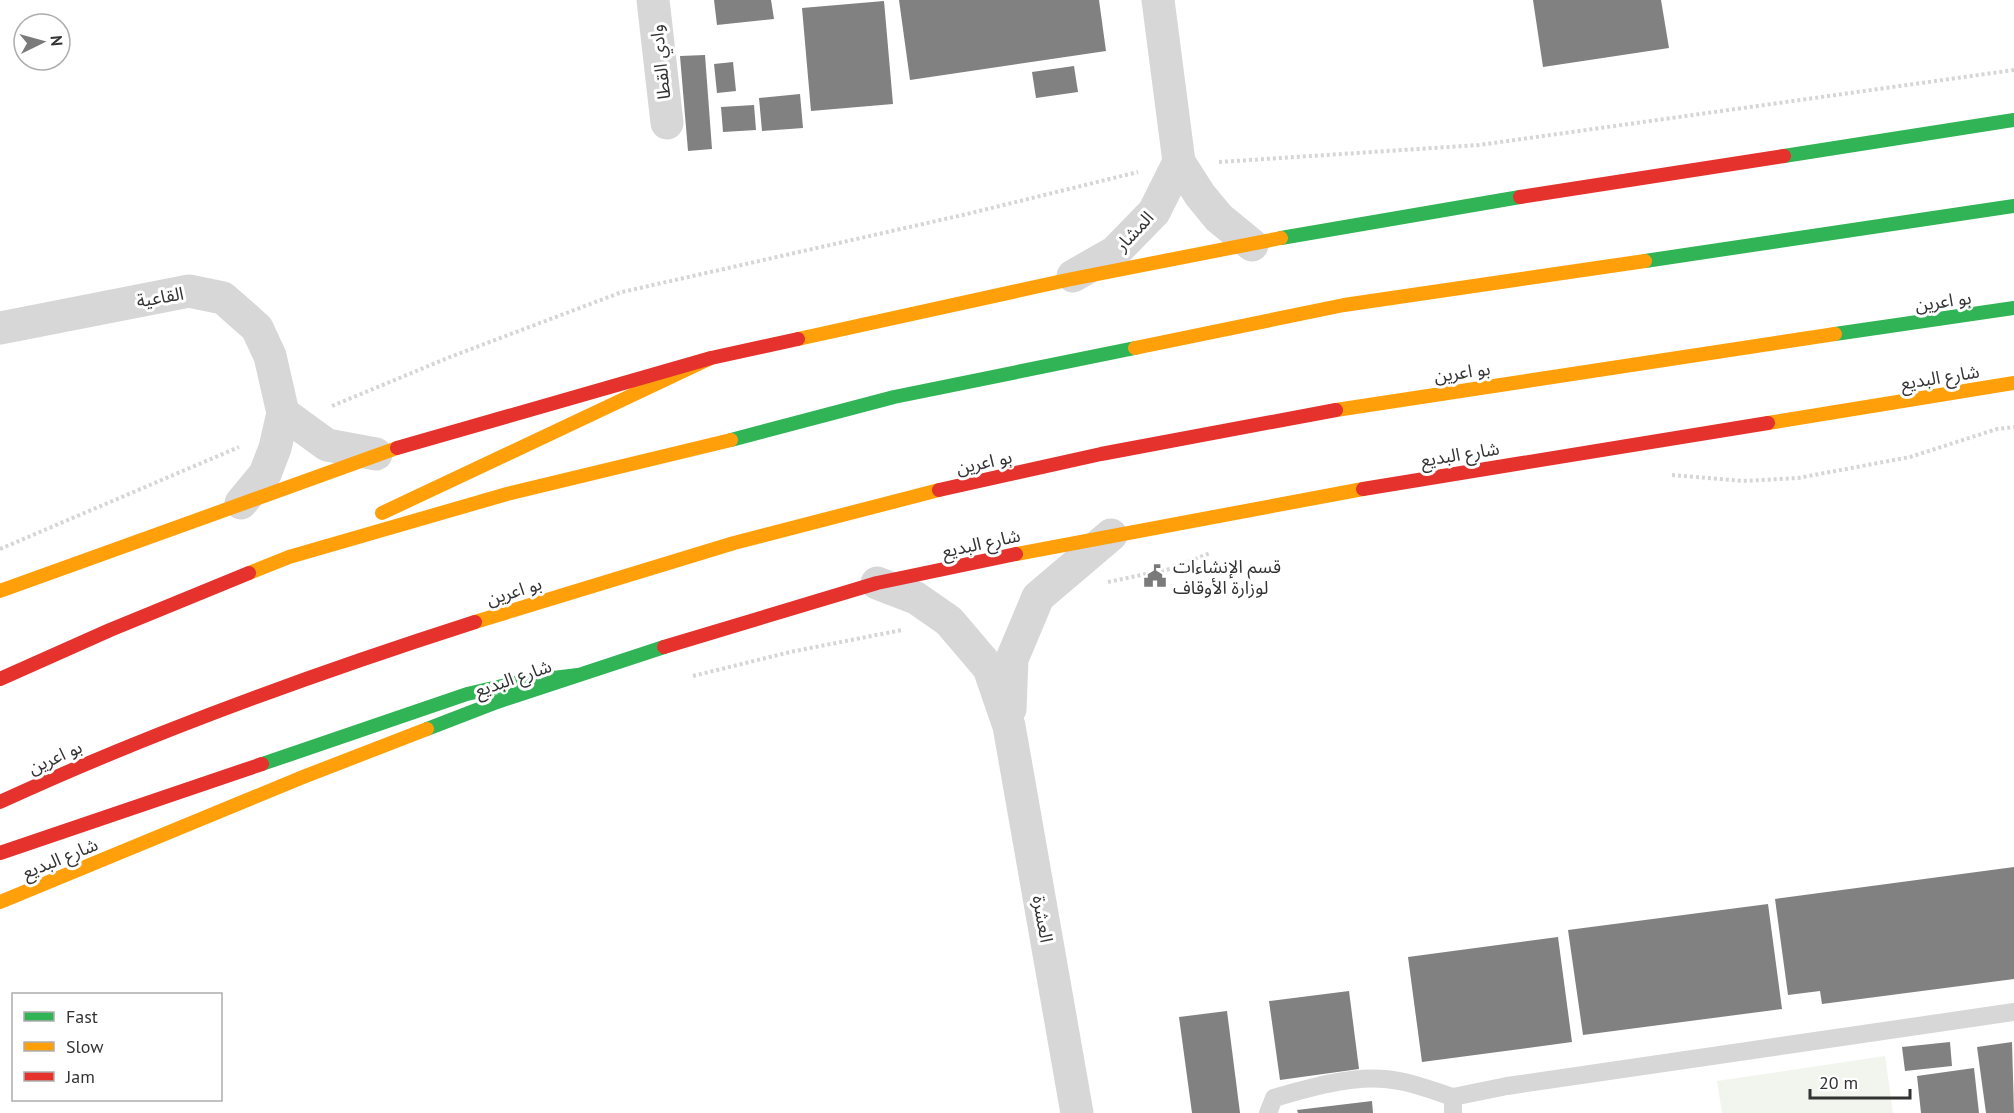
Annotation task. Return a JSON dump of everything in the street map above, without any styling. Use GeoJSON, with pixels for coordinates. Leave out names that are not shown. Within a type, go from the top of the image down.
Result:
{"type":"FeatureCollection","features":[{"type":"Feature","properties":{"kind":"main road"},"geometry":{"type":"LineString","coordinates":[[0,591],[376,454],[711,358],[1067,280],[1363,222],[2014,120]]}},
{"type":"Feature","properties":{"kind":"main road"},"geometry":{"type":"LineString","coordinates":[[289,557],[507,494],[673,455],[894,397],[1097,354],[1344,305],[2014,206]]}},
{"type":"Feature","properties":{"kind":"main road","name":"بو اعرين"},"geometry":{"type":"LineString","coordinates":[[0,802],[212,711],[447,630],[699,552],[972,482],[1369,404],[2014,309]]}},
{"type":"Feature","properties":{"kind":"main road"},"geometry":{"type":"LineString","coordinates":[[0,678],[289,557],[711,358]]}},
{"type":"Feature","properties":{"kind":"main road","name":"شارع البديع"},"geometry":{"type":"LineString","coordinates":[[0,902],[303,777],[497,702],[877,583],[1111,535],[1414,480],[2014,383]]}},
{"type":"Feature","properties":{"kind":"main road"},"geometry":{"type":"LineString","coordinates":[[0,853],[467,694],[520,682],[578,675]]}},
{"type":"Feature","properties":{"kind":"street","name":"وادي القطا"},"geometry":{"type":"LineString","coordinates":[[653,0],[667,123]]}},
{"type":"Feature","properties":{"kind":"street"},"geometry":{"type":"LineString","coordinates":[[1158,0],[1179,162],[1200,195],[1219,218],[1252,245]]}},
{"type":"Feature","properties":{"kind":"street","name":"المشار"},"geometry":{"type":"LineString","coordinates":[[1067,280],[1115,252],[1154,212],[1179,162]]}},
{"type":"Feature","properties":{"kind":"street","name":"القاعية"},"geometry":{"type":"LineString","coordinates":[[0,328],[189,291],[223,298],[256,328],[270,356],[283,413],[275,448],[265,474],[241,503]]}},
{"type":"Feature","properties":{"kind":"street"},"geometry":{"type":"LineString","coordinates":[[283,413],[327,445],[376,454]]}},
{"type":"Feature","properties":{"kind":"street","name":"العشرة"},"geometry":{"type":"LineString","coordinates":[[1009,726],[1012,659],[1038,597],[1111,535]]}},
{"type":"Feature","properties":{"kind":"street","name":"العشرة"},"geometry":{"type":"LineString","coordinates":[[877,583],[916,598],[950,621],[988,668],[1009,726],[1077,1113]]}},
{"type":"Feature","properties":{"kind":"lane"},"geometry":{"type":"LineString","coordinates":[[1268,1113],[1274,1098],[1303,1090],[1353,1082],[1383,1079],[1412,1084],[1453,1105],[1519,1085],[2014,1012]]}},
{"type":"Feature","properties":{"kind":"path"},"geometry":{"type":"LineString","coordinates":[[283,413],[308,416],[450,357],[622,292],[967,214],[1179,162],[1479,145],[2014,70]]}},
{"type":"Feature","properties":{"kind":"path"},"geometry":{"type":"LineString","coordinates":[[0,549],[241,446]]}},
{"type":"Feature","properties":{"kind":"shaded area"},"geometry":{"type":"Polygon","coordinates":[[[1885,1056],[1893,1113],[1722,1113],[1717,1081],[1885,1056]]]}},
{"type":"Feature","properties":{"kind":"building"},"geometry":{"type":"Polygon","coordinates":[[[714,0],[771,0],[774,19],[717,25],[714,0]]]}},
{"type":"Feature","properties":{"kind":"building"},"geometry":{"type":"Polygon","coordinates":[[[899,0],[1099,0],[1106,51],[910,80],[899,0]]]}},
{"type":"Feature","properties":{"kind":"building"},"geometry":{"type":"Polygon","coordinates":[[[1533,0],[1661,0],[1669,48],[1543,67],[1533,0]]]}},
{"type":"Feature","properties":{"kind":"building"},"geometry":{"type":"Polygon","coordinates":[[[884,1],[893,104],[811,111],[802,8],[884,1]]]}},
{"type":"Feature","properties":{"kind":"building"},"geometry":{"type":"Polygon","coordinates":[[[705,55],[712,149],[688,151],[680,56],[705,55]]]}},
{"type":"Feature","properties":{"kind":"building"},"geometry":{"type":"Polygon","coordinates":[[[733,62],[736,91],[717,93],[714,64],[733,62]]]}},
{"type":"Feature","properties":{"kind":"building"},"geometry":{"type":"Polygon","coordinates":[[[1074,66],[1078,92],[1036,98],[1032,72],[1074,66]]]}},
{"type":"Feature","properties":{"kind":"building"},"geometry":{"type":"Polygon","coordinates":[[[800,94],[803,128],[762,131],[759,98],[800,94]]]}},
{"type":"Feature","properties":{"kind":"building"},"geometry":{"type":"Polygon","coordinates":[[[754,105],[756,130],[723,132],[721,107],[754,105]]]}},
{"type":"Feature","properties":{"kind":"building"},"geometry":{"type":"Polygon","coordinates":[[[2014,867],[2014,979],[1822,1004],[1820,991],[1788,995],[1775,899],[2014,867]]]}},
{"type":"Feature","properties":{"kind":"building"},"geometry":{"type":"Polygon","coordinates":[[[1768,904],[1782,1009],[1583,1035],[1568,930],[1768,904]]]}},
{"type":"Feature","properties":{"kind":"building"},"geometry":{"type":"Polygon","coordinates":[[[1558,937],[1572,1042],[1422,1062],[1408,957],[1558,937]]]}},
{"type":"Feature","properties":{"kind":"building"},"geometry":{"type":"Polygon","coordinates":[[[1349,991],[1359,1069],[1280,1080],[1269,1001],[1349,991]]]}},
{"type":"Feature","properties":{"kind":"building"},"geometry":{"type":"Polygon","coordinates":[[[1227,1011],[1240,1113],[1192,1113],[1179,1017],[1227,1011]]]}},
{"type":"Feature","properties":{"kind":"building"},"geometry":{"type":"Polygon","coordinates":[[[1950,1042],[1952,1066],[1905,1071],[1902,1047],[1950,1042]]]}},
{"type":"Feature","properties":{"kind":"building"},"geometry":{"type":"Polygon","coordinates":[[[2012,1042],[2014,1113],[1986,1113],[1977,1047],[2012,1042]]]}},
{"type":"Feature","properties":{"kind":"building"},"geometry":{"type":"Polygon","coordinates":[[[1974,1068],[1979,1113],[1921,1113],[1917,1076],[1974,1068]]]}},
{"type":"Feature","properties":{"kind":"building"},"geometry":{"type":"Polygon","coordinates":[[[1372,1101],[1373,1113],[1298,1113],[1297,1110],[1372,1101]]]}},
{"type":"Feature","properties":{"kind":"traffic: fast"},"geometry":{"type":"LineString","coordinates":[[1784,156],[2014,120]]}},
{"type":"Feature","properties":{"kind":"traffic: fast"},"geometry":{"type":"LineString","coordinates":[[1281,238],[1520,197]]}},
{"type":"Feature","properties":{"kind":"traffic: fast"},"geometry":{"type":"LineString","coordinates":[[1645,261],[2014,206]]}},
{"type":"Feature","properties":{"kind":"traffic: fast"},"geometry":{"type":"LineString","coordinates":[[1835,334],[2014,308]]}},
{"type":"Feature","properties":{"kind":"traffic: fast"},"geometry":{"type":"LineString","coordinates":[[731,440],[894,397],[1135,348]]}},
{"type":"Feature","properties":{"kind":"traffic: fast"},"geometry":{"type":"LineString","coordinates":[[427,729],[497,702],[664,647]]}},
{"type":"Feature","properties":{"kind":"traffic: fast"},"geometry":{"type":"LineString","coordinates":[[262,764],[467,694],[520,682],[578,675]]}},
{"type":"Feature","properties":{"kind":"traffic: slow"},"geometry":{"type":"LineString","coordinates":[[798,339],[1067,280],[1281,238]]}},
{"type":"Feature","properties":{"kind":"traffic: slow"},"geometry":{"type":"LineString","coordinates":[[1135,348],[1344,305],[1645,261]]}},
{"type":"Feature","properties":{"kind":"traffic: slow"},"geometry":{"type":"LineString","coordinates":[[1336,410],[1835,334]]}},
{"type":"Feature","properties":{"kind":"traffic: slow"},"geometry":{"type":"LineString","coordinates":[[382,513],[711,358]]}},
{"type":"Feature","properties":{"kind":"traffic: slow"},"geometry":{"type":"LineString","coordinates":[[1768,423],[2014,383]]}},
{"type":"Feature","properties":{"kind":"traffic: slow"},"geometry":{"type":"LineString","coordinates":[[249,573],[289,557],[507,494],[731,440]]}},
{"type":"Feature","properties":{"kind":"traffic: slow"},"geometry":{"type":"LineString","coordinates":[[0,591],[397,448]]}},
{"type":"Feature","properties":{"kind":"traffic: slow"},"geometry":{"type":"LineString","coordinates":[[1016,554],[1363,489]]}},
{"type":"Feature","properties":{"kind":"traffic: slow"},"geometry":{"type":"LineString","coordinates":[[475,622],[734,543],[939,490]]}},
{"type":"Feature","properties":{"kind":"traffic: slow"},"geometry":{"type":"LineString","coordinates":[[0,902],[303,777],[427,729]]}},
{"type":"Feature","properties":{"kind":"traffic: jam"},"geometry":{"type":"LineString","coordinates":[[1520,197],[1784,156]]}},
{"type":"Feature","properties":{"kind":"traffic: jam"},"geometry":{"type":"LineString","coordinates":[[397,448],[711,358],[798,339]]}},
{"type":"Feature","properties":{"kind":"traffic: jam"},"geometry":{"type":"LineString","coordinates":[[939,490],[1101,454],[1336,410]]}},
{"type":"Feature","properties":{"kind":"traffic: jam"},"geometry":{"type":"LineString","coordinates":[[1363,489],[1768,423]]}},
{"type":"Feature","properties":{"kind":"traffic: jam"},"geometry":{"type":"LineString","coordinates":[[664,647],[877,583],[1016,554]]}},
{"type":"Feature","properties":{"kind":"traffic: jam"},"geometry":{"type":"LineString","coordinates":[[0,679],[110,630],[249,573]]}},
{"type":"Feature","properties":{"kind":"traffic: jam"},"geometry":{"type":"LineString","coordinates":[[0,802],[116,751],[234,705],[475,622]]}},
{"type":"Feature","properties":{"kind":"traffic: jam"},"geometry":{"type":"LineString","coordinates":[[0,853],[262,764]]}},
{"type":"Feature","properties":{"kind":"place","name":"قسم الإنشاءات لوزارة الأوقاف"},"geometry":{"type":"Point","coordinates":[1155,576]}}]}
